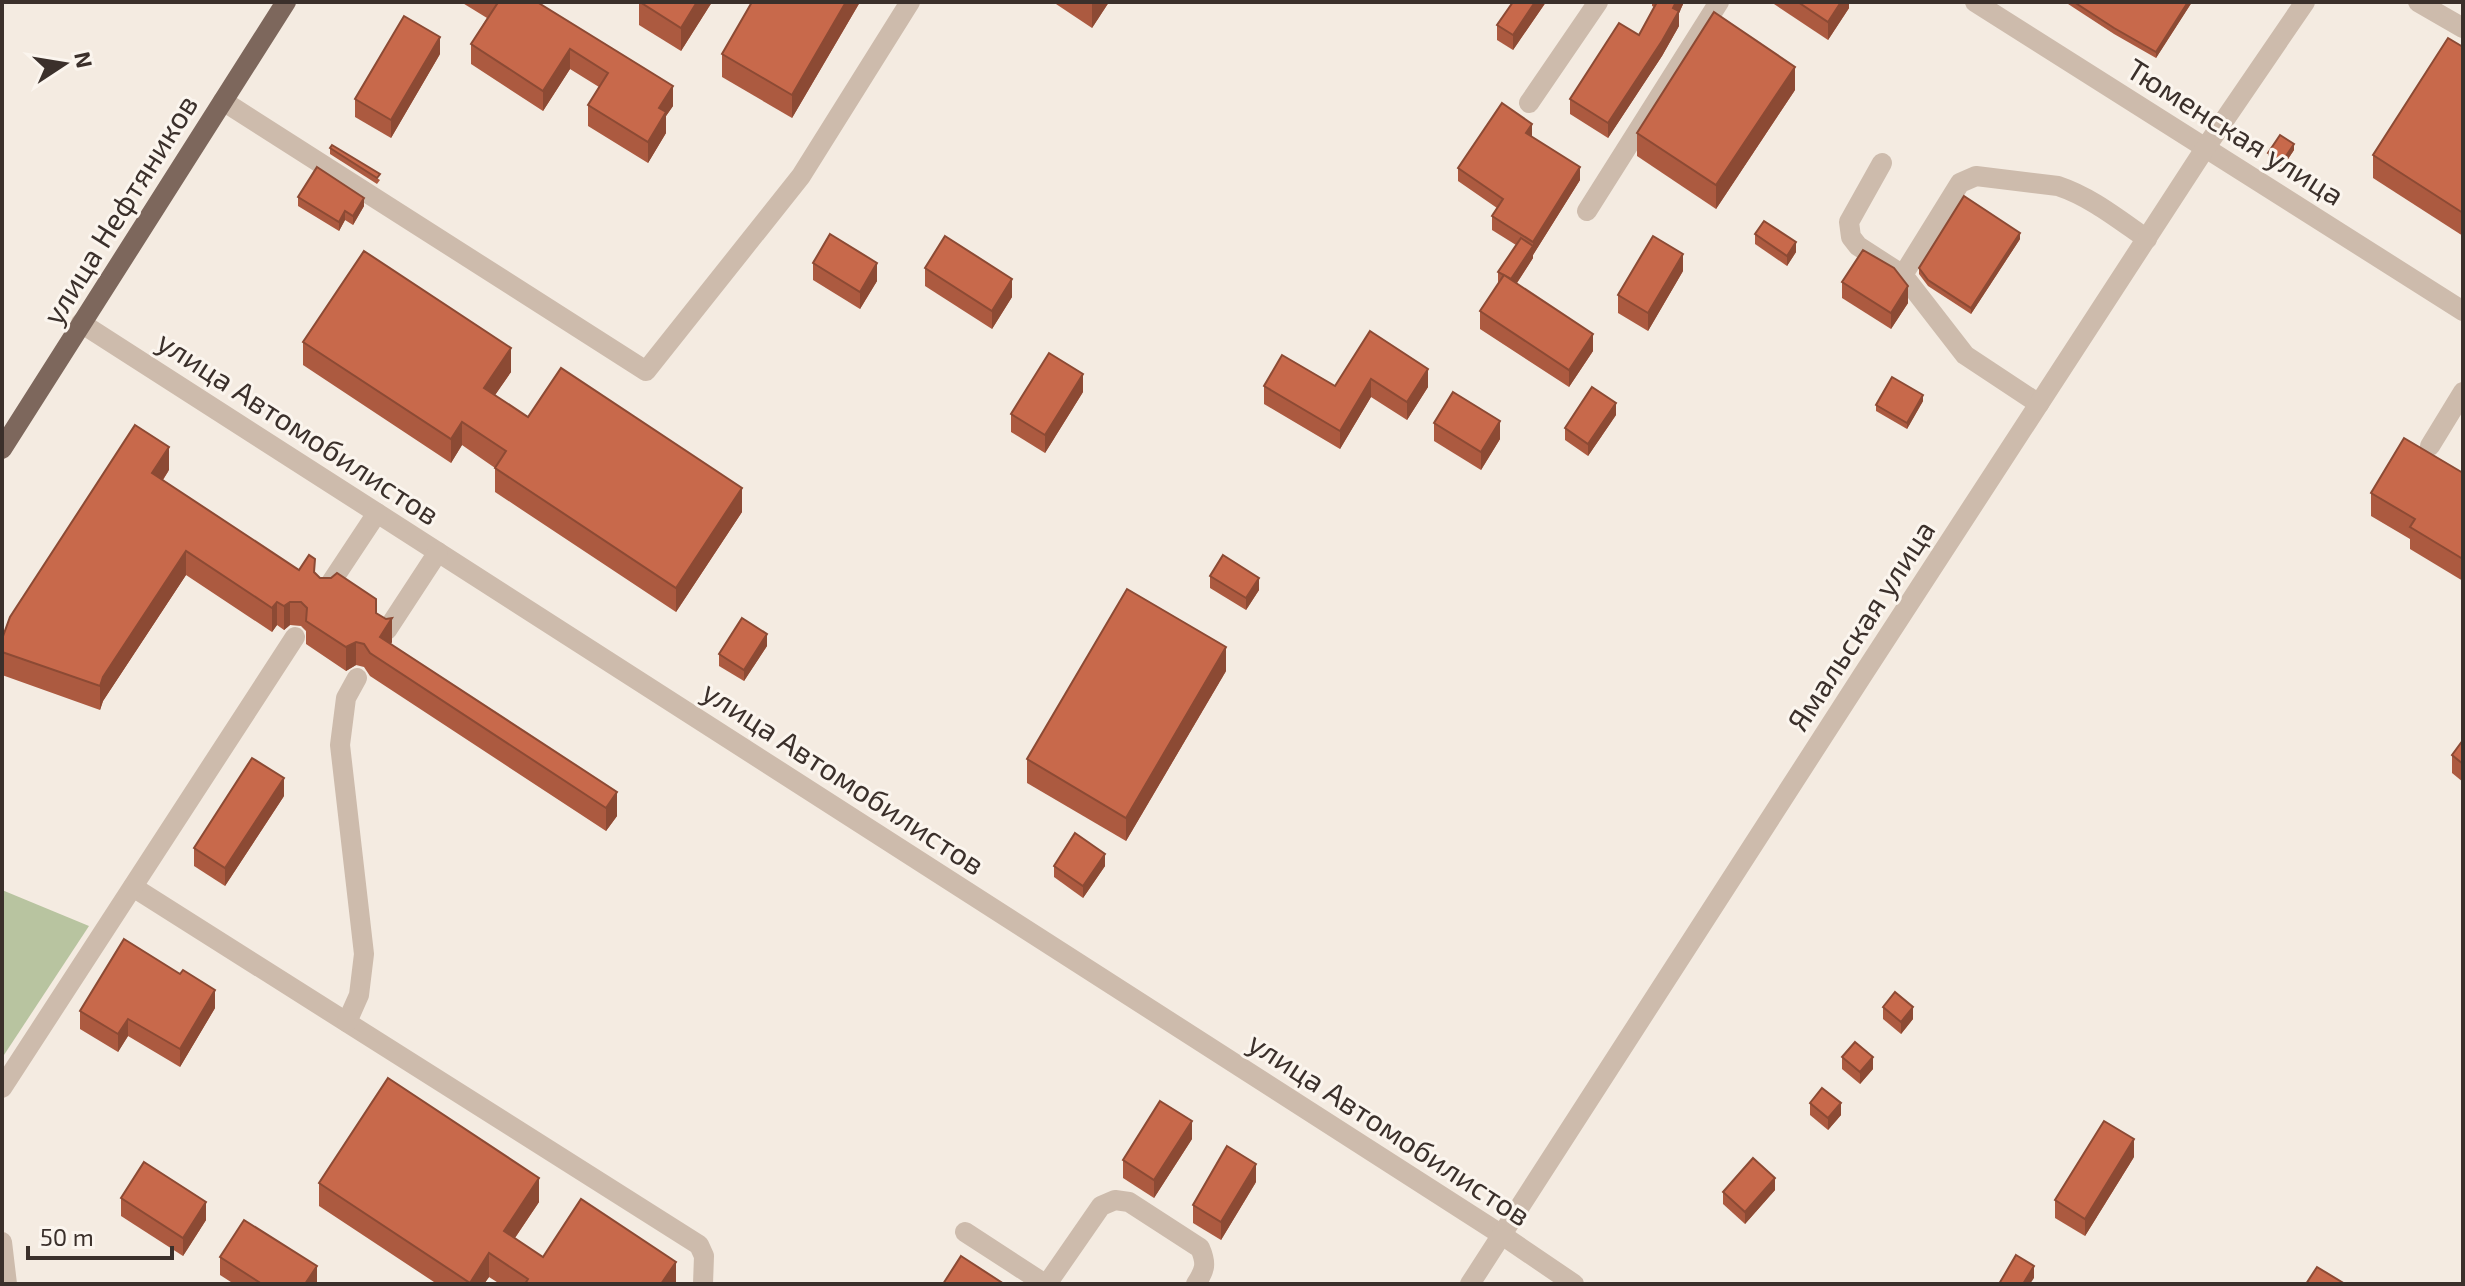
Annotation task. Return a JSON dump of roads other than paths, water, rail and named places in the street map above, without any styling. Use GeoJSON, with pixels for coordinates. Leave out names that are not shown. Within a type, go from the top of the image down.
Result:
{"type":"FeatureCollection","features":[{"type":"Feature","properties":{"kind":"main road","name":"улица Нефтяников"},"geometry":{"type":"LineString","coordinates":[[2,449],[286,2]]}},
{"type":"Feature","properties":{"kind":"street"},"geometry":{"type":"LineString","coordinates":[[223,101],[646,371],[801,176],[910,2]]}},
{"type":"Feature","properties":{"kind":"street"},"geometry":{"type":"LineString","coordinates":[[1529,103],[1598,2]]}},
{"type":"Feature","properties":{"kind":"street"},"geometry":{"type":"LineString","coordinates":[[1587,211],[1719,2]]}},
{"type":"Feature","properties":{"kind":"street","name":"Тюменская улица"},"geometry":{"type":"LineString","coordinates":[[1975,2],[2463,311]]}},
{"type":"Feature","properties":{"kind":"street","name":"Ямальская улица"},"geometry":{"type":"LineString","coordinates":[[1470,1284],[2206,147],[2305,2]]}},
{"type":"Feature","properties":{"kind":"street"},"geometry":{"type":"LineString","coordinates":[[2418,2],[2463,28]]}},
{"type":"Feature","properties":{"kind":"street"},"geometry":{"type":"LineString","coordinates":[[1882,163],[1848,227],[1858,246],[1903,275],[1965,355],[2039,404]]}},
{"type":"Feature","properties":{"kind":"street"},"geometry":{"type":"LineString","coordinates":[[1903,275],[1960,183],[1976,176],[2069,190],[2099,205],[2147,239]]}},
{"type":"Feature","properties":{"kind":"street","name":"улица Автомобилистов"},"geometry":{"type":"LineString","coordinates":[[81,323],[1574,1284]]}},
{"type":"Feature","properties":{"kind":"street"},"geometry":{"type":"LineString","coordinates":[[2430,446],[2463,392]]}},
{"type":"Feature","properties":{"kind":"street"},"geometry":{"type":"LineString","coordinates":[[326,590],[377,513]]}},
{"type":"Feature","properties":{"kind":"street"},"geometry":{"type":"LineString","coordinates":[[387,630],[438,552]]}},
{"type":"Feature","properties":{"kind":"street"},"geometry":{"type":"LineString","coordinates":[[2,1088],[295,637]]}},
{"type":"Feature","properties":{"kind":"street"},"geometry":{"type":"LineString","coordinates":[[347,1022],[359,995],[364,954],[340,745],[346,698],[357,678]]}},
{"type":"Feature","properties":{"kind":"street"},"geometry":{"type":"LineString","coordinates":[[133,887],[699,1245],[704,1256],[703,1284]]}},
{"type":"Feature","properties":{"kind":"street"},"geometry":{"type":"LineString","coordinates":[[965,1232],[1046,1284],[1101,1206],[1115,1200],[1129,1202],[1200,1248],[1205,1270],[1196,1284]]}},
{"type":"Feature","properties":{"kind":"street"},"geometry":{"type":"LineString","coordinates":[[2,1242],[7,1284]]}}]}
